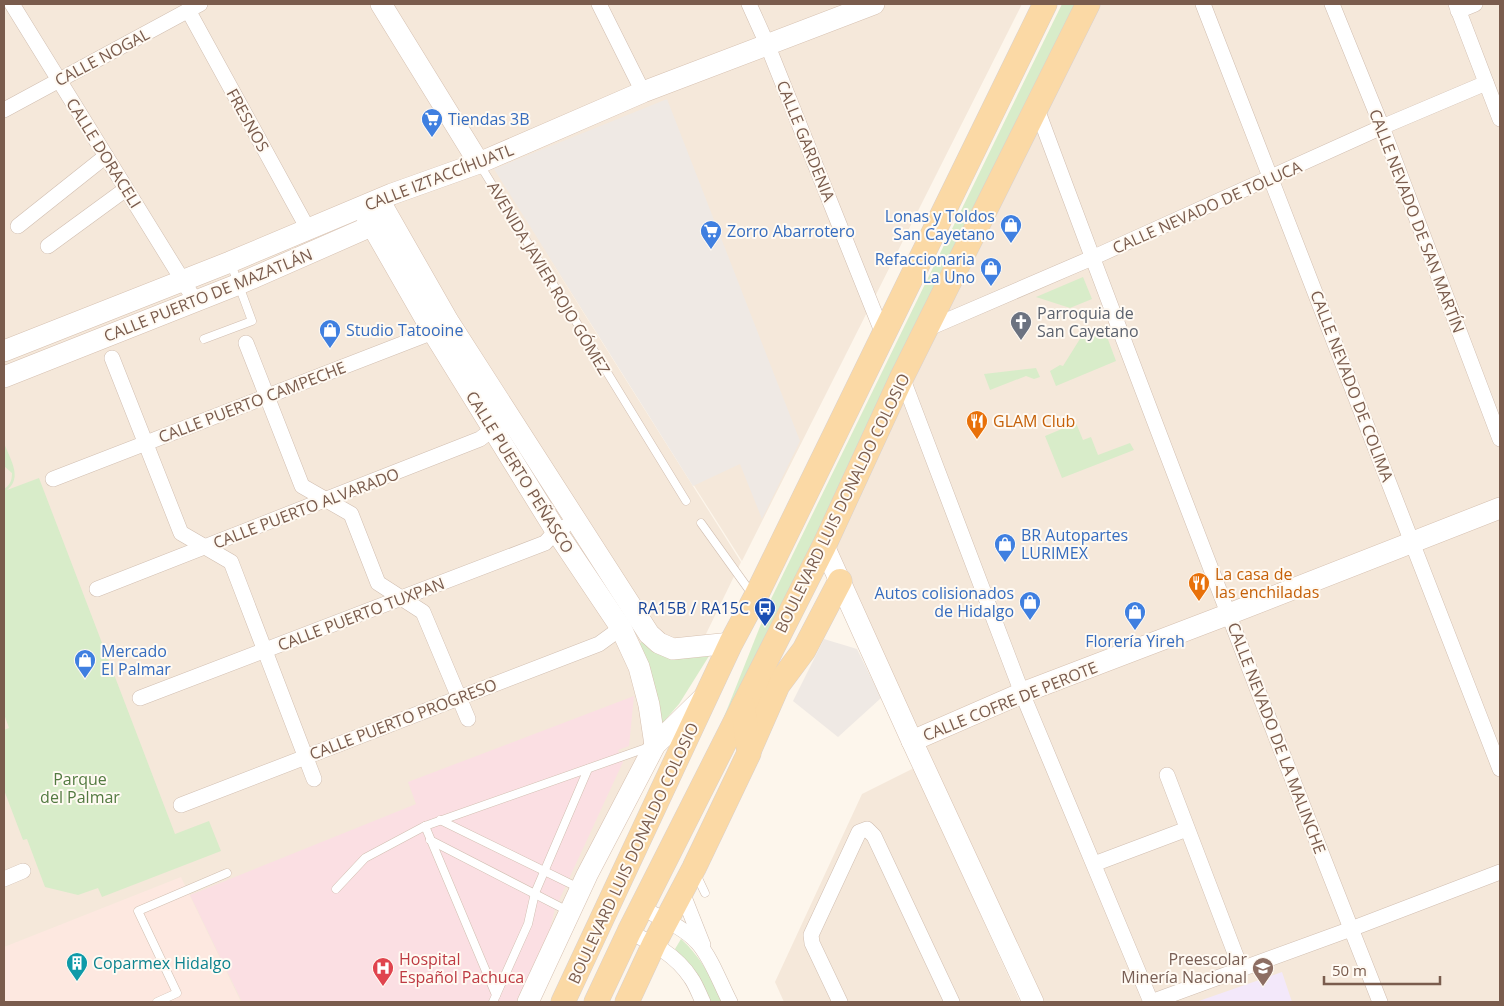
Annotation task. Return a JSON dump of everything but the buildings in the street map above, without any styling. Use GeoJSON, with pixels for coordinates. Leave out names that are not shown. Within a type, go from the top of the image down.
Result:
{"type":"FeatureCollection","features":[{"type":"Feature","properties":{"kind":"main road","name":"BOULEVARD LUIS DONALDO COLOSIO"},"geometry":{"type":"LineString","coordinates":[[565,998],[731,643],[755,598],[1045,4]]}},
{"type":"Feature","properties":{"kind":"main road","name":"BOULEVARD LUIS DONALDO COLOSIO"},"geometry":{"type":"LineString","coordinates":[[596,1002],[629,932],[824,546],[902,377],[1088,4]]}},
{"type":"Feature","properties":{"kind":"main road"},"geometry":{"type":"LineString","coordinates":[[627,1002],[654,944],[685,905],[694,868],[749,753],[778,685],[804,650],[840,581]]}},
{"type":"Feature","properties":{"kind":"main road"},"geometry":{"type":"LineString","coordinates":[[743,706],[749,753]]}},
{"type":"Feature","properties":{"kind":"street","name":"CALLE DORACELI"},"geometry":{"type":"LineString","coordinates":[[12,4],[196,302]]}},
{"type":"Feature","properties":{"kind":"street"},"geometry":{"type":"LineString","coordinates":[[599,4],[643,92]]}},
{"type":"Feature","properties":{"kind":"street","name":"CALLE GARDENIA"},"geometry":{"type":"LineString","coordinates":[[749,4],[883,334]]}},
{"type":"Feature","properties":{"kind":"street","name":"CALLE IZTACCÍHUATL"},"geometry":{"type":"LineString","coordinates":[[4,351],[230,262],[308,229],[379,209],[643,92],[874,4]]}},
{"type":"Feature","properties":{"kind":"street","name":"CALLE NEVADO DE COLIMA"},"geometry":{"type":"LineString","coordinates":[[1203,4],[1500,769]]}},
{"type":"Feature","properties":{"kind":"street","name":"CALLE NEVADO DE SAN MARTÍN"},"geometry":{"type":"LineString","coordinates":[[1332,4],[1382,127],[1500,439]]}},
{"type":"Feature","properties":{"kind":"street"},"geometry":{"type":"LineString","coordinates":[[1475,4],[1457,7],[1500,119]]}},
{"type":"Feature","properties":{"kind":"street","name":"AVENIDA JAVIER ROJO GÓMEZ"},"geometry":{"type":"LineString","coordinates":[[385,5],[479,164]]}},
{"type":"Feature","properties":{"kind":"street","name":"CALLE NOGAL"},"geometry":{"type":"LineString","coordinates":[[4,110],[194,7]]}},
{"type":"Feature","properties":{"kind":"street","name":"FRESNOS"},"geometry":{"type":"LineString","coordinates":[[194,7],[308,229]]}},
{"type":"Feature","properties":{"kind":"street","name":"CALLE NEVADO DE TOLUCA"},"geometry":{"type":"LineString","coordinates":[[927,329],[1092,258],[1382,127],[1486,83]]}},
{"type":"Feature","properties":{"kind":"street","name":"CALLE NEVADO DE LA MALINCHE"},"geometry":{"type":"LineString","coordinates":[[1037,109],[1092,258],[1380,1002]]}},
{"type":"Feature","properties":{"kind":"street"},"geometry":{"type":"LineString","coordinates":[[18,226],[106,156]]}},
{"type":"Feature","properties":{"kind":"street"},"geometry":{"type":"LineString","coordinates":[[48,246],[126,189]]}},
{"type":"Feature","properties":{"kind":"street","name":"CALLE PUERTO DE MAZATLÁN"},"geometry":{"type":"LineString","coordinates":[[4,377],[238,284],[379,209]]}},
{"type":"Feature","properties":{"kind":"street","name":"CALLE PUERTO PEÑASCO"},"geometry":{"type":"LineString","coordinates":[[379,209],[493,429],[556,531],[621,628],[639,668],[649,705],[655,745]]}},
{"type":"Feature","properties":{"kind":"street","name":"CALLE PUERTO PEÑASCO"},"geometry":{"type":"LineString","coordinates":[[441,326],[512,422],[649,634],[659,643],[673,649],[731,643]]}},
{"type":"Feature","properties":{"kind":"street","name":"CALLE PUERTO CAMPECHE"},"geometry":{"type":"LineString","coordinates":[[53,479],[441,326]]}},
{"type":"Feature","properties":{"kind":"street"},"geometry":{"type":"LineString","coordinates":[[246,343],[302,486],[351,514],[378,583],[423,612],[468,719]]}},
{"type":"Feature","properties":{"kind":"street"},"geometry":{"type":"LineString","coordinates":[[112,358],[181,533],[231,562],[314,779]]}},
{"type":"Feature","properties":{"kind":"street"},"geometry":{"type":"LineString","coordinates":[[902,377],[1022,693],[1151,1002],[1500,872]]}},
{"type":"Feature","properties":{"kind":"street","name":"CALLE PUERTO ALVARADO"},"geometry":{"type":"LineString","coordinates":[[97,589],[480,439],[493,429],[512,422]]}},
{"type":"Feature","properties":{"kind":"street","name":"CALLE COFRE DE PEROTE"},"geometry":{"type":"LineString","coordinates":[[912,741],[1022,693],[1500,508]]}},
{"type":"Feature","properties":{"kind":"street","name":"CALLE PUERTO TUXPAN"},"geometry":{"type":"LineString","coordinates":[[140,698],[545,543],[556,531],[576,522]]}},
{"type":"Feature","properties":{"kind":"street"},"geometry":{"type":"LineString","coordinates":[[824,546],[1033,1002]]}},
{"type":"Feature","properties":{"kind":"street","name":"CALLE PUERTO PROGRESO"},"geometry":{"type":"LineString","coordinates":[[181,805],[599,644],[621,628]]}},
{"type":"Feature","properties":{"kind":"street"},"geometry":{"type":"LineString","coordinates":[[528,1002],[581,889],[655,745],[706,696]]}},
{"type":"Feature","properties":{"kind":"street"},"geometry":{"type":"LineString","coordinates":[[1167,775],[1240,970]]}},
{"type":"Feature","properties":{"kind":"street"},"geometry":{"type":"LineString","coordinates":[[840,1002],[812,943],[811,935],[859,832],[867,829],[874,836],[952,1002]]}},
{"type":"Feature","properties":{"kind":"street"},"geometry":{"type":"LineString","coordinates":[[1094,864],[1187,829]]}},
{"type":"Feature","properties":{"kind":"street"},"geometry":{"type":"LineString","coordinates":[[4,879],[23,871]]}},
{"type":"Feature","properties":{"kind":"street"},"geometry":{"type":"LineString","coordinates":[[642,908],[685,905]]}},
{"type":"Feature","properties":{"kind":"street"},"geometry":{"type":"LineString","coordinates":[[685,905],[685,932],[698,944],[710,963]]}},
{"type":"Feature","properties":{"kind":"street"},"geometry":{"type":"LineString","coordinates":[[685,905],[710,963],[730,1002]]}},
{"type":"Feature","properties":{"kind":"street"},"geometry":{"type":"LineString","coordinates":[[629,932],[654,944],[669,954],[691,978],[703,1002]]}},
{"type":"Feature","properties":{"kind":"lane","name":"AVENIDA JAVIER ROJO GÓMEZ"},"geometry":{"type":"LineString","coordinates":[[479,164],[686,501]]}},
{"type":"Feature","properties":{"kind":"lane"},"geometry":{"type":"LineString","coordinates":[[204,339],[252,322],[230,262]]}},
{"type":"Feature","properties":{"kind":"lane"},"geometry":{"type":"LineString","coordinates":[[701,523],[755,598]]}},
{"type":"Feature","properties":{"kind":"lane"},"geometry":{"type":"LineString","coordinates":[[336,889],[365,858],[425,826],[655,745]]}},
{"type":"Feature","properties":{"kind":"lane"},"geometry":{"type":"LineString","coordinates":[[495,998],[528,924],[536,893],[588,769]]}},
{"type":"Feature","properties":{"kind":"lane"},"geometry":{"type":"LineString","coordinates":[[440,820],[581,889]]}},
{"type":"Feature","properties":{"kind":"lane"},"geometry":{"type":"LineString","coordinates":[[425,826],[495,998]]}},
{"type":"Feature","properties":{"kind":"lane"},"geometry":{"type":"LineString","coordinates":[[430,840],[570,912]]}},
{"type":"Feature","properties":{"kind":"lane"},"geometry":{"type":"LineString","coordinates":[[157,1002],[177,993],[138,911],[227,874]]}},
{"type":"Feature","properties":{"kind":"shaded area"},"geometry":{"type":"Polygon","coordinates":[[[4,4],[1022,4],[742,561],[530,228],[741,562],[527,1002],[4,1002],[4,4]]]}},
{"type":"Feature","properties":{"kind":"shaded area"},"geometry":{"type":"Polygon","coordinates":[[[1067,4],[1500,4],[1500,1002],[1030,1002],[849,596],[806,538],[1067,4]]]}},
{"type":"Feature","properties":{"kind":"shaded area"},"geometry":{"type":"Polygon","coordinates":[[[667,99],[800,441],[762,519],[740,464],[693,486],[494,169],[667,99]]]}},
{"type":"Feature","properties":{"kind":"shaded area"},"geometry":{"type":"Polygon","coordinates":[[[824,639],[857,649],[881,698],[838,737],[793,701],[824,639]]]}},
{"type":"Feature","properties":{"kind":"shaded area"},"geometry":{"type":"Polygon","coordinates":[[[634,696],[629,746],[618,750],[623,762],[555,909],[549,933],[516,1002],[242,1002],[190,895],[416,804],[408,782],[634,696]]]}},
{"type":"Feature","properties":{"kind":"shaded area"},"geometry":{"type":"Polygon","coordinates":[[[914,768],[1020,1002],[784,1002],[775,982],[862,794],[914,768]]]}},
{"type":"Feature","properties":{"kind":"shaded area"},"geometry":{"type":"Polygon","coordinates":[[[181,877],[241,1002],[4,1002],[4,947],[181,877]]]}},
{"type":"Feature","properties":{"kind":"shaded area","name":"Preescolar Minería Nacional"},"geometry":{"type":"Polygon","coordinates":[[[1282,972],[1292,1002],[1196,1002],[1282,972]]]}},
{"type":"Feature","properties":{"kind":"green space"},"geometry":{"type":"Polygon","coordinates":[[[1062,4],[1075,4],[722,728],[720,727],[771,599],[1062,4]]]}},
{"type":"Feature","properties":{"kind":"green space"},"geometry":{"type":"Polygon","coordinates":[[[1083,277],[1092,299],[1070,308],[1036,297],[1083,277]]]}},
{"type":"Feature","properties":{"kind":"green space"},"geometry":{"type":"Polygon","coordinates":[[[1103,326],[1116,361],[1056,386],[1050,371],[1060,365],[1063,366],[1083,334],[1103,326]]]}},
{"type":"Feature","properties":{"kind":"green space"},"geometry":{"type":"Polygon","coordinates":[[[1036,368],[1040,377],[1034,379],[1026,376],[990,390],[984,374],[1036,368]]]}},
{"type":"Feature","properties":{"kind":"green space"},"geometry":{"type":"Polygon","coordinates":[[[1076,423],[1083,440],[1091,437],[1098,455],[1130,443],[1134,450],[1062,478],[1045,436],[1076,423]]]}},
{"type":"Feature","properties":{"kind":"green space","name":"Parque del Palmar"},"geometry":{"type":"Polygon","coordinates":[[[4,443],[12,461],[15,474],[12,485],[7,490],[39,478],[175,834],[209,821],[221,851],[102,897],[98,888],[78,895],[45,887],[27,839],[23,840],[4,790],[4,730],[9,728],[4,714],[4,489],[10,483],[12,473],[4,466],[4,443]]]}},
{"type":"Feature","properties":{"kind":"green space"},"geometry":{"type":"Polygon","coordinates":[[[643,641],[660,651],[674,656],[689,658],[709,656],[679,704],[659,727],[651,674],[638,645],[643,641]]]}},
{"type":"Feature","properties":{"kind":"green space"},"geometry":{"type":"Polygon","coordinates":[[[681,939],[705,968],[722,1002],[711,1002],[696,974],[675,949],[681,939]]]}},
{"type":"Feature","properties":{"kind":"place","name":"Tiendas 3B"},"geometry":{"type":"Point","coordinates":[432,138]}},
{"type":"Feature","properties":{"kind":"place","name":"Lonas y Toldos San Cayetano"},"geometry":{"type":"Point","coordinates":[1011,244]}},
{"type":"Feature","properties":{"kind":"place","name":"Zorro Abarrotero"},"geometry":{"type":"Point","coordinates":[711,250]}},
{"type":"Feature","properties":{"kind":"place","name":"Refaccionaria La Uno"},"geometry":{"type":"Point","coordinates":[991,287]}},
{"type":"Feature","properties":{"kind":"place","name":"Parroquia de San Cayetano"},"geometry":{"type":"Point","coordinates":[1021,341]}},
{"type":"Feature","properties":{"kind":"place","name":"Studio Tatooine"},"geometry":{"type":"Point","coordinates":[330,349]}},
{"type":"Feature","properties":{"kind":"place","name":"GLAM Club"},"geometry":{"type":"Point","coordinates":[977,440]}},
{"type":"Feature","properties":{"kind":"place","name":"BR Autopartes LURIMEX"},"geometry":{"type":"Point","coordinates":[1005,563]}},
{"type":"Feature","properties":{"kind":"place","name":"La casa de las enchiladas"},"geometry":{"type":"Point","coordinates":[1199,602]}},
{"type":"Feature","properties":{"kind":"place","name":"Autos colisionados de Hidalgo"},"geometry":{"type":"Point","coordinates":[1030,621]}},
{"type":"Feature","properties":{"kind":"place","name":"RA15B / RA15C"},"geometry":{"type":"Point","coordinates":[765,627]}},
{"type":"Feature","properties":{"kind":"place","name":"Florería Yireh"},"geometry":{"type":"Point","coordinates":[1135,631]}},
{"type":"Feature","properties":{"kind":"place","name":"Mercado El Palmar"},"geometry":{"type":"Point","coordinates":[85,679]}},
{"type":"Feature","properties":{"kind":"place","name":"Coparmex Hidalgo"},"geometry":{"type":"Point","coordinates":[77,982]}},
{"type":"Feature","properties":{"kind":"place","name":"Hospital Español Pachuca"},"geometry":{"type":"Point","coordinates":[383,987]}},
{"type":"Feature","properties":{"kind":"place","name":"Preescolar Minería Nacional"},"geometry":{"type":"Point","coordinates":[1263,987]}}]}
